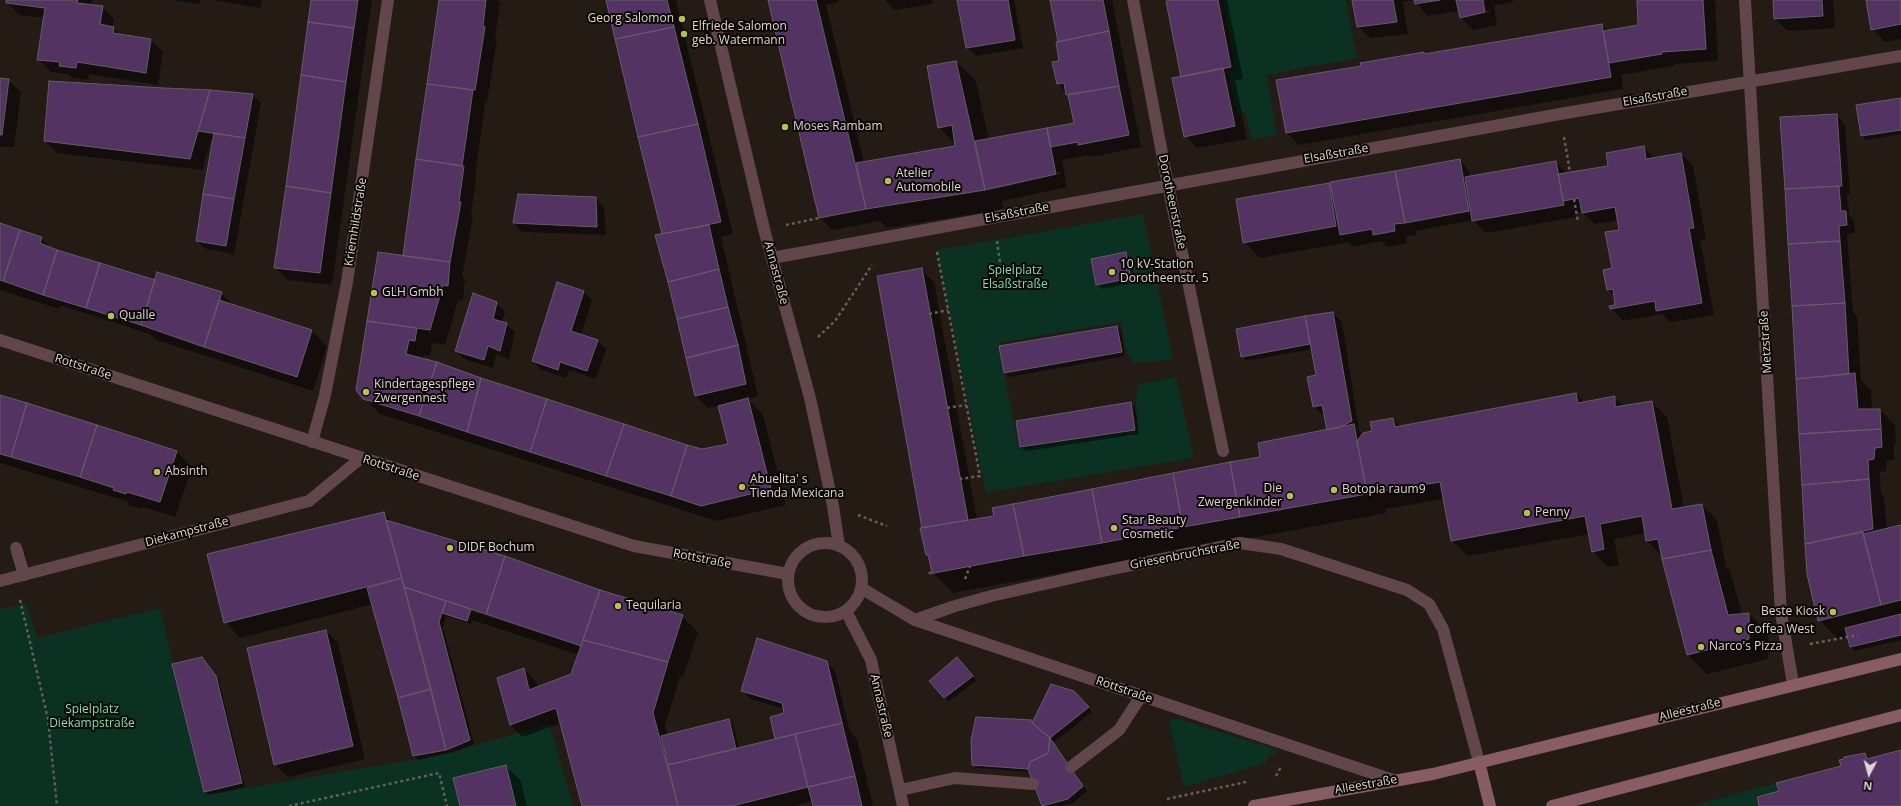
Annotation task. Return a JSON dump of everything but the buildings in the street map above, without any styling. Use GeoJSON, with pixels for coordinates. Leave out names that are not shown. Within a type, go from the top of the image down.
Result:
{"type":"FeatureCollection","features":[{"type":"Feature","properties":{"kind":"main road","name":"Alleestraße"},"geometry":{"type":"LineString","coordinates":[[1254,806],[1433,774],[1901,658]]}},
{"type":"Feature","properties":{"kind":"main road"},"geometry":{"type":"LineString","coordinates":[[1552,806],[1901,715]]}},
{"type":"Feature","properties":{"kind":"main road"},"geometry":{"type":"LineString","coordinates":[[1479,762],[1490,806]]}},
{"type":"Feature","properties":{"kind":"street","name":"Kriemhildstraße"},"geometry":{"type":"LineString","coordinates":[[312,442],[326,396],[347,282],[388,0]]}},
{"type":"Feature","properties":{"kind":"street","name":"Annastraße"},"geometry":{"type":"LineString","coordinates":[[710,0],[764,229],[810,398],[834,506],[838,546]]}},
{"type":"Feature","properties":{"kind":"street","name":"Dorotheenstraße"},"geometry":{"type":"LineString","coordinates":[[1132,0],[1168,185],[1223,451]]}},
{"type":"Feature","properties":{"kind":"street","name":"Metzstraße"},"geometry":{"type":"LineString","coordinates":[[1745,0],[1781,613],[1793,684]]}},
{"type":"Feature","properties":{"kind":"street","name":"Elsaßstraße"},"geometry":{"type":"LineString","coordinates":[[772,258],[1560,114],[1901,56]]}},
{"type":"Feature","properties":{"kind":"street","name":"Rottstraße"},"geometry":{"type":"LineString","coordinates":[[0,340],[634,546],[788,574]]}},
{"type":"Feature","properties":{"kind":"street","name":"Diekampstraße"},"geometry":{"type":"LineString","coordinates":[[0,582],[309,501],[361,458]]}},
{"type":"Feature","properties":{"kind":"street"},"geometry":{"type":"LineString","coordinates":[[826,543],[838,546],[846,550],[854,558],[860,570],[861,588],[858,596],[846,611],[834,616],[819,617],[805,612],[792,598],[788,587],[788,574],[795,558],[807,548],[826,543]]}},
{"type":"Feature","properties":{"kind":"street","name":"Griesenbruchstraße"},"geometry":{"type":"LineString","coordinates":[[915,620],[952,607],[991,596],[1240,543],[1281,549],[1407,590],[1429,604],[1443,629],[1479,762]]}},
{"type":"Feature","properties":{"kind":"street"},"geometry":{"type":"LineString","coordinates":[[16,548],[24,575]]}},
{"type":"Feature","properties":{"kind":"street","name":"Rottstraße"},"geometry":{"type":"LineString","coordinates":[[861,588],[915,620],[1393,780]]}},
{"type":"Feature","properties":{"kind":"street","name":"Annastraße"},"geometry":{"type":"LineString","coordinates":[[846,611],[871,660],[903,806]]}},
{"type":"Feature","properties":{"kind":"street"},"geometry":{"type":"LineString","coordinates":[[1071,767],[1119,730],[1141,696]]}},
{"type":"Feature","properties":{"kind":"street"},"geometry":{"type":"LineString","coordinates":[[900,790],[955,778],[1033,784]]}},
{"type":"Feature","properties":{"kind":"path"},"geometry":{"type":"LineString","coordinates":[[1560,114],[1570,172]]}},
{"type":"Feature","properties":{"kind":"path"},"geometry":{"type":"LineString","coordinates":[[1574,199],[1578,222]]}},
{"type":"Feature","properties":{"kind":"path"},"geometry":{"type":"LineString","coordinates":[[993,217],[1001,270],[1016,268]]}},
{"type":"Feature","properties":{"kind":"path"},"geometry":{"type":"LineString","coordinates":[[764,229],[819,218]]}},
{"type":"Feature","properties":{"kind":"path"},"geometry":{"type":"LineString","coordinates":[[932,228],[980,476],[960,479]]}},
{"type":"Feature","properties":{"kind":"path"},"geometry":{"type":"LineString","coordinates":[[798,356],[835,321],[890,236]]}},
{"type":"Feature","properties":{"kind":"path"},"geometry":{"type":"LineString","coordinates":[[929,314],[948,310]]}},
{"type":"Feature","properties":{"kind":"path"},"geometry":{"type":"LineString","coordinates":[[947,408],[966,405]]}},
{"type":"Feature","properties":{"kind":"path"},"geometry":{"type":"LineString","coordinates":[[19,597],[48,719],[57,806]]}},
{"type":"Feature","properties":{"kind":"path"},"geometry":{"type":"LineString","coordinates":[[1270,777],[1277,776],[1290,746]]}},
{"type":"Feature","properties":{"kind":"path"},"geometry":{"type":"LineString","coordinates":[[289,806],[439,773],[448,806]]}},
{"type":"Feature","properties":{"kind":"path"},"geometry":{"type":"LineString","coordinates":[[1167,799],[1248,782]]}},
{"type":"Feature","properties":{"kind":"green space"},"geometry":{"type":"Polygon","coordinates":[[[1223,0],[1346,0],[1357,58],[1267,75],[1277,135],[1252,140],[1245,112],[1238,116],[1228,72],[1236,69],[1223,0]]]}},
{"type":"Feature","properties":{"kind":"green space","name":"Spielplatz Elsaßstraße"},"geometry":{"type":"Polygon","coordinates":[[[1143,214],[1173,359],[1134,364],[1126,351],[1121,322],[998,343],[1019,449],[1138,430],[1136,402],[1137,385],[1176,377],[1194,458],[986,493],[937,250],[1143,214]]]}},
{"type":"Feature","properties":{"kind":"green space","name":"Spielplatz Diekampstraße"},"geometry":{"type":"Polygon","coordinates":[[[26,603],[37,638],[160,608],[205,795],[436,756],[550,724],[573,806],[0,806],[0,609],[26,603]]]}},
{"type":"Feature","properties":{"kind":"green space"},"geometry":{"type":"Polygon","coordinates":[[[1175,718],[1278,750],[1275,754],[1268,756],[1266,763],[1184,787],[1170,726],[1170,720],[1175,718]]]}},
{"type":"Feature","properties":{"kind":"green space"},"geometry":{"type":"Polygon","coordinates":[[[1776,783],[1778,791],[1755,796],[1758,806],[1691,806],[1776,783]]]}},
{"type":"Feature","properties":{"kind":"place","name":"Georg Salomon"},"geometry":{"type":"Point","coordinates":[682,19]}},
{"type":"Feature","properties":{"kind":"place","name":"Elfriede Salomon geb. Watermann"},"geometry":{"type":"Point","coordinates":[684,34]}},
{"type":"Feature","properties":{"kind":"place","name":"Moses Rambam"},"geometry":{"type":"Point","coordinates":[785,127]}},
{"type":"Feature","properties":{"kind":"place","name":"Atelier Automobile"},"geometry":{"type":"Point","coordinates":[888,181]}},
{"type":"Feature","properties":{"kind":"place","name":"10 kV-Station Dorotheenstr. 5"},"geometry":{"type":"Point","coordinates":[1112,272]}},
{"type":"Feature","properties":{"kind":"place","name":"GLH Gmbh"},"geometry":{"type":"Point","coordinates":[374,293]}},
{"type":"Feature","properties":{"kind":"place","name":"Qualle"},"geometry":{"type":"Point","coordinates":[111,316]}},
{"type":"Feature","properties":{"kind":"place","name":"Kindertagespflege Zwergennest"},"geometry":{"type":"Point","coordinates":[366,392]}},
{"type":"Feature","properties":{"kind":"place","name":"Absinth"},"geometry":{"type":"Point","coordinates":[157,472]}},
{"type":"Feature","properties":{"kind":"place","name":"Abuelita' s Tienda Mexicana"},"geometry":{"type":"Point","coordinates":[742,487]}},
{"type":"Feature","properties":{"kind":"place","name":"Botopia raum9"},"geometry":{"type":"Point","coordinates":[1334,490]}},
{"type":"Feature","properties":{"kind":"place","name":"Die Zwergenkinder"},"geometry":{"type":"Point","coordinates":[1290,496]}},
{"type":"Feature","properties":{"kind":"place","name":"Penny"},"geometry":{"type":"Point","coordinates":[1527,513]}},
{"type":"Feature","properties":{"kind":"place","name":"Star Beauty Cosmetic"},"geometry":{"type":"Point","coordinates":[1114,528]}},
{"type":"Feature","properties":{"kind":"place","name":"DIDF Bochum"},"geometry":{"type":"Point","coordinates":[450,548]}},
{"type":"Feature","properties":{"kind":"place","name":"Tequilaria"},"geometry":{"type":"Point","coordinates":[618,606]}},
{"type":"Feature","properties":{"kind":"place","name":"Beste Kiosk"},"geometry":{"type":"Point","coordinates":[1833,612]}},
{"type":"Feature","properties":{"kind":"place","name":"Coffea West"},"geometry":{"type":"Point","coordinates":[1739,630]}},
{"type":"Feature","properties":{"kind":"place","name":"Narco's Pizza"},"geometry":{"type":"Point","coordinates":[1701,647]}}]}
